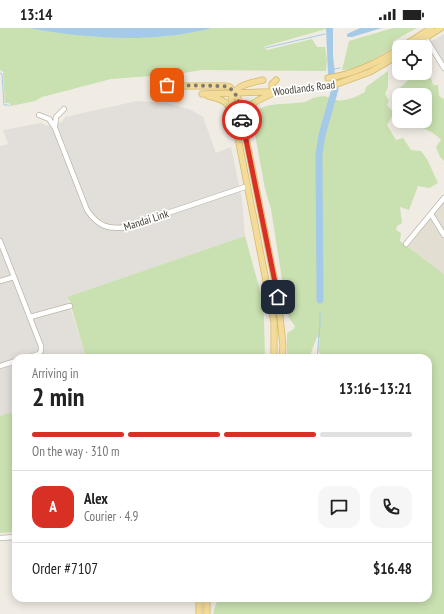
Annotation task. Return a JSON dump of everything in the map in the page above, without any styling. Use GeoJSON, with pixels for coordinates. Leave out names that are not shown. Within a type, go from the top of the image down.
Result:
{"type":"FeatureCollection","features":[{"type":"Feature","properties":{"kind":"main road"},"geometry":{"type":"LineString","coordinates":[[413,40],[431,28]]}},
{"type":"Feature","properties":{"kind":"main road"},"geometry":{"type":"LineString","coordinates":[[422,40],[441,28]]}},
{"type":"Feature","properties":{"kind":"main road","name":"Woodlands Road"},"geometry":{"type":"LineString","coordinates":[[328,78],[358,71],[392,53]]}},
{"type":"Feature","properties":{"kind":"main road","name":"Woodlands Road"},"geometry":{"type":"LineString","coordinates":[[228,105],[220,99],[202,94],[297,91],[329,86],[370,72],[392,59]]}},
{"type":"Feature","properties":{"kind":"main road"},"geometry":{"type":"LineString","coordinates":[[263,80],[245,84],[239,88],[234,93],[231,102],[274,322],[274,354]]}},
{"type":"Feature","properties":{"kind":"main road"},"geometry":{"type":"LineString","coordinates":[[244,128],[245,116],[248,108],[257,101],[276,92],[272,89],[273,82],[276,80]]}},
{"type":"Feature","properties":{"kind":"main road"},"geometry":{"type":"LineString","coordinates":[[157,84],[176,86],[230,87],[238,98],[280,313],[282,354]]}},
{"type":"Feature","properties":{"kind":"main road"},"geometry":{"type":"LineString","coordinates":[[213,94],[222,97],[228,105],[234,121]]}},
{"type":"Feature","properties":{"kind":"main road"},"geometry":{"type":"LineString","coordinates":[[263,266],[268,264],[270,257]]}},
{"type":"Feature","properties":{"kind":"main road"},"geometry":{"type":"LineString","coordinates":[[199,602],[199,614]]}},
{"type":"Feature","properties":{"kind":"main road"},"geometry":{"type":"LineString","coordinates":[[207,602],[207,614]]}},
{"type":"Feature","properties":{"kind":"street"},"geometry":{"type":"LineString","coordinates":[[425,38],[444,68]]}},
{"type":"Feature","properties":{"kind":"street"},"geometry":{"type":"LineString","coordinates":[[56,128],[56,117],[64,109]]}},
{"type":"Feature","properties":{"kind":"street"},"geometry":{"type":"LineString","coordinates":[[39,115],[49,119],[56,128]]}},
{"type":"Feature","properties":{"kind":"street","name":"Mandai Link"},"geometry":{"type":"LineString","coordinates":[[56,128],[87,210],[93,219],[107,227],[126,227],[248,186]]}},
{"type":"Feature","properties":{"kind":"street"},"geometry":{"type":"LineString","coordinates":[[406,244],[444,198]]}},
{"type":"Feature","properties":{"kind":"street"},"geometry":{"type":"LineString","coordinates":[[431,214],[444,235]]}},
{"type":"Feature","properties":{"kind":"street"},"geometry":{"type":"LineString","coordinates":[[0,241],[42,350],[39,354]]}},
{"type":"Feature","properties":{"kind":"street"},"geometry":{"type":"LineString","coordinates":[[0,281],[14,277]]}},
{"type":"Feature","properties":{"kind":"street"},"geometry":{"type":"LineString","coordinates":[[30,317],[70,306]]}},
{"type":"Feature","properties":{"kind":"street"},"geometry":{"type":"LineString","coordinates":[[0,366],[12,362]]}},
{"type":"Feature","properties":{"kind":"street"},"geometry":{"type":"LineString","coordinates":[[0,538],[12,537]]}},
{"type":"Feature","properties":{"kind":"shaded area"},"geometry":{"type":"Polygon","coordinates":[[[444,34],[444,62],[432,45],[432,41],[444,34]]]}},
{"type":"Feature","properties":{"kind":"shaded area"},"geometry":{"type":"Polygon","coordinates":[[[137,101],[167,103],[191,110],[203,117],[216,153],[231,147],[242,200],[245,236],[67,297],[85,354],[12,354],[12,412],[0,416],[0,146],[8,144],[3,130],[41,123],[48,126],[62,122],[65,117],[137,101]]]}},
{"type":"Feature","properties":{"kind":"shaded area"},"geometry":{"type":"Polygon","coordinates":[[[444,202],[444,274],[408,247],[444,202]]]}},
{"type":"Feature","properties":{"kind":"green space"},"geometry":{"type":"Polygon","coordinates":[[[0,28],[28,28],[86,36],[137,38],[169,36],[213,28],[326,28],[263,47],[267,50],[312,39],[317,47],[325,47],[327,60],[326,71],[201,70],[178,74],[111,79],[42,97],[35,101],[11,106],[9,103],[5,103],[3,72],[0,70],[0,28]]]}},
{"type":"Feature","properties":{"kind":"green space"},"geometry":{"type":"Polygon","coordinates":[[[393,28],[417,28],[395,40],[392,40],[392,49],[375,59],[356,67],[342,70],[349,41],[393,28]]]}},
{"type":"Feature","properties":{"kind":"green space"},"geometry":{"type":"Polygon","coordinates":[[[388,71],[388,87],[385,94],[389,101],[387,105],[392,111],[392,116],[387,125],[396,140],[403,138],[411,150],[421,151],[427,159],[438,183],[429,188],[418,186],[409,210],[400,207],[402,223],[397,226],[396,230],[401,233],[400,241],[444,274],[444,614],[213,614],[217,602],[432,602],[432,354],[320,354],[318,350],[320,338],[317,337],[311,354],[287,354],[287,333],[294,329],[295,326],[289,318],[287,311],[271,209],[265,189],[253,123],[255,114],[264,107],[270,105],[304,102],[321,96],[340,100],[355,97],[365,92],[366,87],[388,71]]]}},
{"type":"Feature","properties":{"kind":"green space"},"geometry":{"type":"Polygon","coordinates":[[[408,80],[432,80],[433,85],[438,85],[439,96],[444,99],[444,161],[440,157],[436,147],[441,140],[438,136],[423,128],[432,128],[432,88],[398,88],[408,80]]]}},
{"type":"Feature","properties":{"kind":"green space"},"geometry":{"type":"Polygon","coordinates":[[[245,236],[261,294],[264,319],[265,354],[85,354],[70,302],[67,297],[245,236]]]}},
{"type":"Feature","properties":{"kind":"green space"},"geometry":{"type":"Polygon","coordinates":[[[12,412],[12,532],[0,533],[0,416],[12,412]]]}},
{"type":"Feature","properties":{"kind":"water"},"geometry":{"type":"Polygon","coordinates":[[[28,28],[213,28],[173,35],[115,38],[28,28]]]}},
{"type":"Feature","properties":{"kind":"water"},"geometry":{"type":"Polygon","coordinates":[[[326,28],[333,28],[333,56],[335,74],[328,75],[326,28]]]}},
{"type":"Feature","properties":{"kind":"water"},"geometry":{"type":"Polygon","coordinates":[[[360,28],[382,28],[352,37],[347,36],[347,34],[360,28]]]}},
{"type":"Feature","properties":{"kind":"waterway"},"geometry":{"type":"LineString","coordinates":[[265,48],[325,34]]}},
{"type":"Feature","properties":{"kind":"waterway"},"geometry":{"type":"LineString","coordinates":[[334,69],[340,68]]}},
{"type":"Feature","properties":{"kind":"waterway"},"geometry":{"type":"LineString","coordinates":[[0,73],[2,74],[4,105],[9,106]]}},
{"type":"Feature","properties":{"kind":"waterway"},"geometry":{"type":"LineString","coordinates":[[320,300],[319,154],[322,135],[335,89]]}},
{"type":"Feature","properties":{"kind":"waterway"},"geometry":{"type":"LineString","coordinates":[[317,354],[320,312]]}},
{"type":"Feature","properties":{"kind":"way so far"},"geometry":{"type":"LineString","coordinates":[[167,85],[230,87],[238,98],[242,120]]}},
{"type":"Feature","properties":{"kind":"route"},"geometry":{"type":"LineString","coordinates":[[242,120],[278,297]]}}]}
